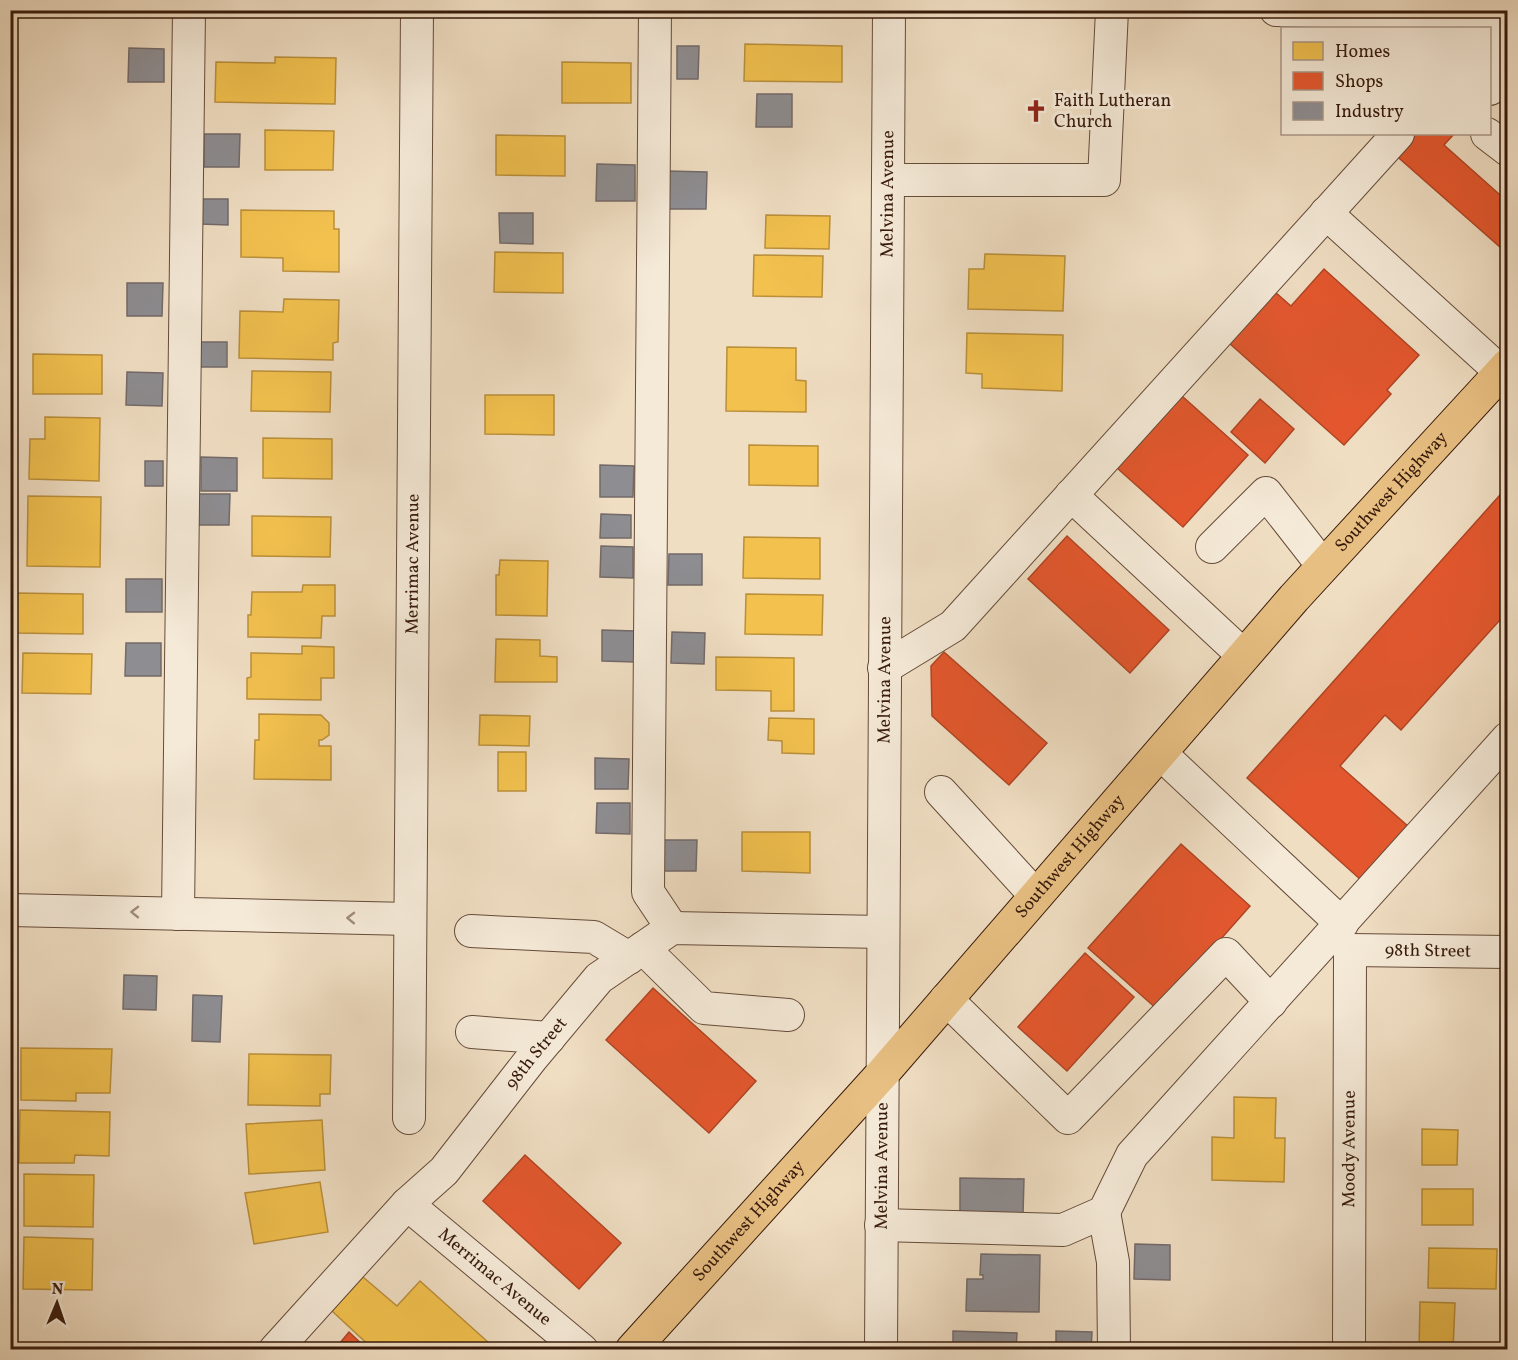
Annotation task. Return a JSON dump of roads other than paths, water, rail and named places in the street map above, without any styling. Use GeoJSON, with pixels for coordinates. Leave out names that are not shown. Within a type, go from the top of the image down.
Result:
{"type":"FeatureCollection","features":[{"type":"Feature","properties":{"kind":"main road","name":"Southwest Highway"},"geometry":{"type":"LineString","coordinates":[[632,1350],[882,1074],[1323,566],[1504,368]]}},
{"type":"Feature","properties":{"kind":"street"},"geometry":{"type":"LineString","coordinates":[[178,914],[189,10]]}},
{"type":"Feature","properties":{"kind":"street","name":"Merrimac Avenue"},"geometry":{"type":"LineString","coordinates":[[409,1118],[417,10]]}},
{"type":"Feature","properties":{"kind":"street"},"geometry":{"type":"LineString","coordinates":[[655,10],[648,892],[672,928],[882,932]]}},
{"type":"Feature","properties":{"kind":"street","name":"Melvina Avenue"},"geometry":{"type":"LineString","coordinates":[[881,1350],[889,10]]}},
{"type":"Feature","properties":{"kind":"street"},"geometry":{"type":"LineString","coordinates":[[888,180],[1104,180],[1112,10]]}},
{"type":"Feature","properties":{"kind":"street"},"geometry":{"type":"LineString","coordinates":[[1276,10],[1357,11],[1501,21],[1491,83]]}},
{"type":"Feature","properties":{"kind":"street"},"geometry":{"type":"LineString","coordinates":[[884,668],[953,626],[1397,135]]}},
{"type":"Feature","properties":{"kind":"street"},"geometry":{"type":"LineString","coordinates":[[1487,135],[1508,150]]}},
{"type":"Feature","properties":{"kind":"street"},"geometry":{"type":"LineString","coordinates":[[1326,213],[1504,368]]}},
{"type":"Feature","properties":{"kind":"street"},"geometry":{"type":"LineString","coordinates":[[1212,547],[1266,493],[1323,566]]}},
{"type":"Feature","properties":{"kind":"street"},"geometry":{"type":"LineString","coordinates":[[1071,495],[1244,656]]}},
{"type":"Feature","properties":{"kind":"street"},"geometry":{"type":"LineString","coordinates":[[1113,1350],[1113,1262],[1104,1212],[1132,1155],[1271,1002],[1346,937],[1508,738]]}},
{"type":"Feature","properties":{"kind":"street"},"geometry":{"type":"LineString","coordinates":[[1160,753],[1346,937]]}},
{"type":"Feature","properties":{"kind":"street"},"geometry":{"type":"LineString","coordinates":[[941,792],[1036,897]]}},
{"type":"Feature","properties":{"kind":"street"},"geometry":{"type":"LineString","coordinates":[[10,909],[410,919]]}},
{"type":"Feature","properties":{"kind":"street","name":"98th Street"},"geometry":{"type":"LineString","coordinates":[[275,1350],[407,1204],[444,1171],[599,978],[672,928]]}},
{"type":"Feature","properties":{"kind":"street"},"geometry":{"type":"LineString","coordinates":[[471,931],[594,937],[636,953],[704,1008],[788,1015]]}},
{"type":"Feature","properties":{"kind":"street","name":"98th Street"},"geometry":{"type":"LineString","coordinates":[[1346,937],[1508,952]]}},
{"type":"Feature","properties":{"kind":"street","name":"Moody Avenue"},"geometry":{"type":"LineString","coordinates":[[1346,937],[1349,1350]]}},
{"type":"Feature","properties":{"kind":"street"},"geometry":{"type":"LineString","coordinates":[[946,999],[1068,1118],[1226,954],[1271,1002]]}},
{"type":"Feature","properties":{"kind":"street"},"geometry":{"type":"LineString","coordinates":[[472,1032],[549,1038]]}},
{"type":"Feature","properties":{"kind":"street","name":"Merrimac Avenue"},"geometry":{"type":"LineString","coordinates":[[407,1204],[582,1350]]}},
{"type":"Feature","properties":{"kind":"street"},"geometry":{"type":"LineString","coordinates":[[881,1225],[1063,1230],[1104,1212]]}},
{"type":"Feature","properties":{"kind":"place","name":"Faith Lutheran Church"},"geometry":{"type":"Point","coordinates":[1036,111]}}]}
